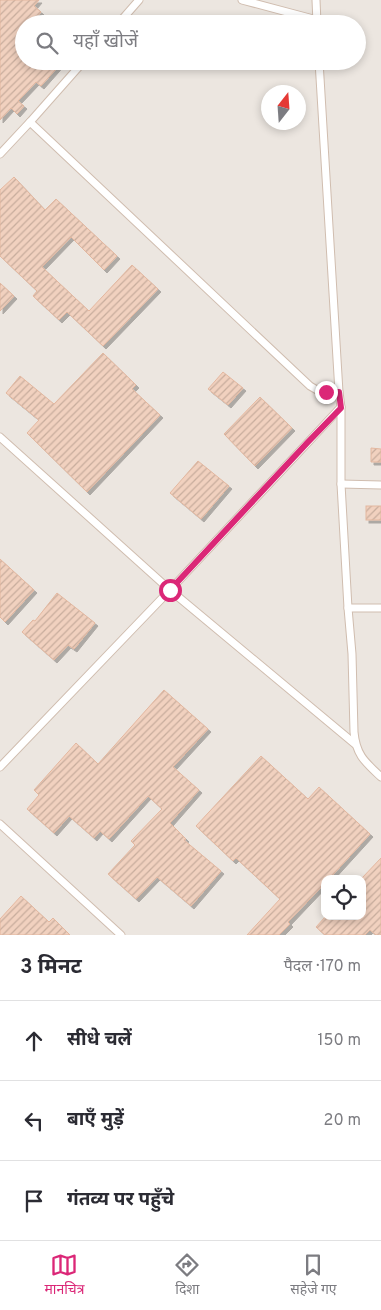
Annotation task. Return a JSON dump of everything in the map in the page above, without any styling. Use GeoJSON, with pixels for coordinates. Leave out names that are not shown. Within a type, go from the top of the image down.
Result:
{"type":"FeatureCollection","features":[{"type":"Feature","properties":{"kind":"lane"},"geometry":{"type":"LineString","coordinates":[[126,15],[139,0]]}},
{"type":"Feature","properties":{"kind":"lane"},"geometry":{"type":"LineString","coordinates":[[242,0],[293,15]]}},
{"type":"Feature","properties":{"kind":"lane"},"geometry":{"type":"LineString","coordinates":[[316,0],[317,15]]}},
{"type":"Feature","properties":{"kind":"lane"},"geometry":{"type":"LineString","coordinates":[[0,154],[76,70]]}},
{"type":"Feature","properties":{"kind":"lane"},"geometry":{"type":"LineString","coordinates":[[320,70],[341,408],[341,484],[352,654],[355,744],[360,755],[381,777]]}},
{"type":"Feature","properties":{"kind":"lane"},"geometry":{"type":"LineString","coordinates":[[30,122],[310,386],[317,391],[339,392]]}},
{"type":"Feature","properties":{"kind":"lane"},"geometry":{"type":"LineString","coordinates":[[0,767],[341,408]]}},
{"type":"Feature","properties":{"kind":"lane"},"geometry":{"type":"LineString","coordinates":[[0,437],[170,590],[355,744]]}},
{"type":"Feature","properties":{"kind":"lane"},"geometry":{"type":"LineString","coordinates":[[341,484],[381,485]]}},
{"type":"Feature","properties":{"kind":"lane"},"geometry":{"type":"LineString","coordinates":[[348,608],[381,608]]}},
{"type":"Feature","properties":{"kind":"lane"},"geometry":{"type":"LineString","coordinates":[[0,824],[121,935]]}},
{"type":"Feature","properties":{"kind":"shaded area"},"geometry":{"type":"Polygon","coordinates":[[[0,0],[381,0],[381,935],[0,935],[0,0]]]}},
{"type":"Feature","properties":{"kind":"building"},"geometry":{"type":"Polygon","coordinates":[[[0,0],[39,0],[34,6],[41,12],[38,15],[15,15],[15,70],[55,70],[41,86],[36,82],[18,101],[24,106],[17,114],[11,108],[0,120],[0,0]]]}},
{"type":"Feature","properties":{"kind":"building"},"geometry":{"type":"Polygon","coordinates":[[[14,177],[45,210],[56,199],[117,256],[104,270],[71,237],[42,267],[89,311],[132,265],[158,289],[103,346],[67,312],[59,320],[33,296],[37,291],[0,256],[0,190],[14,177]]]}},
{"type":"Feature","properties":{"kind":"building"},"geometry":{"type":"Polygon","coordinates":[[[0,283],[14,296],[0,311],[0,283]]]}},
{"type":"Feature","properties":{"kind":"building"},"geometry":{"type":"Polygon","coordinates":[[[103,353],[136,385],[132,389],[160,415],[87,492],[27,433],[39,420],[6,393],[20,376],[54,404],[103,353]]]}},
{"type":"Feature","properties":{"kind":"building"},"geometry":{"type":"Polygon","coordinates":[[[223,372],[243,388],[228,405],[208,389],[223,372]]]}},
{"type":"Feature","properties":{"kind":"building"},"geometry":{"type":"Polygon","coordinates":[[[260,397],[292,428],[255,466],[224,434],[260,397]]]}},
{"type":"Feature","properties":{"kind":"building"},"geometry":{"type":"Polygon","coordinates":[[[371,448],[381,449],[381,462],[371,462],[371,448]]]}},
{"type":"Feature","properties":{"kind":"building"},"geometry":{"type":"Polygon","coordinates":[[[198,461],[229,486],[201,519],[170,493],[198,461]]]}},
{"type":"Feature","properties":{"kind":"building"},"geometry":{"type":"Polygon","coordinates":[[[366,506],[381,506],[381,520],[366,520],[366,506]]]}},
{"type":"Feature","properties":{"kind":"building"},"geometry":{"type":"Polygon","coordinates":[[[0,559],[34,590],[5,622],[0,617],[0,559]]]}},
{"type":"Feature","properties":{"kind":"building"},"geometry":{"type":"Polygon","coordinates":[[[57,593],[95,623],[74,649],[68,645],[54,660],[22,632],[33,620],[35,621],[57,593]]]}},
{"type":"Feature","properties":{"kind":"building"},"geometry":{"type":"Polygon","coordinates":[[[164,690],[208,729],[173,767],[199,790],[170,823],[186,839],[184,840],[221,871],[191,906],[157,877],[136,899],[108,874],[135,845],[131,841],[162,809],[148,796],[109,839],[100,831],[94,838],[69,816],[54,833],[27,809],[39,795],[34,790],[76,743],[98,764],[164,690]]]}},
{"type":"Feature","properties":{"kind":"building"},"geometry":{"type":"Polygon","coordinates":[[[261,756],[308,799],[319,787],[370,834],[333,875],[321,875],[321,887],[288,922],[290,924],[279,935],[247,935],[280,899],[236,858],[233,861],[196,826],[261,756]]]}},
{"type":"Feature","properties":{"kind":"building"},"geometry":{"type":"Polygon","coordinates":[[[381,858],[381,935],[376,935],[370,930],[365,935],[325,935],[316,927],[322,920],[366,920],[365,875],[381,858]]]}},
{"type":"Feature","properties":{"kind":"building"},"geometry":{"type":"Polygon","coordinates":[[[21,896],[49,922],[53,918],[70,935],[0,935],[0,919],[21,896]]]}},
{"type":"Feature","properties":{"kind":"route"},"geometry":{"type":"LineString","coordinates":[[170,590],[341,408],[339,392],[326,392]]}}]}
